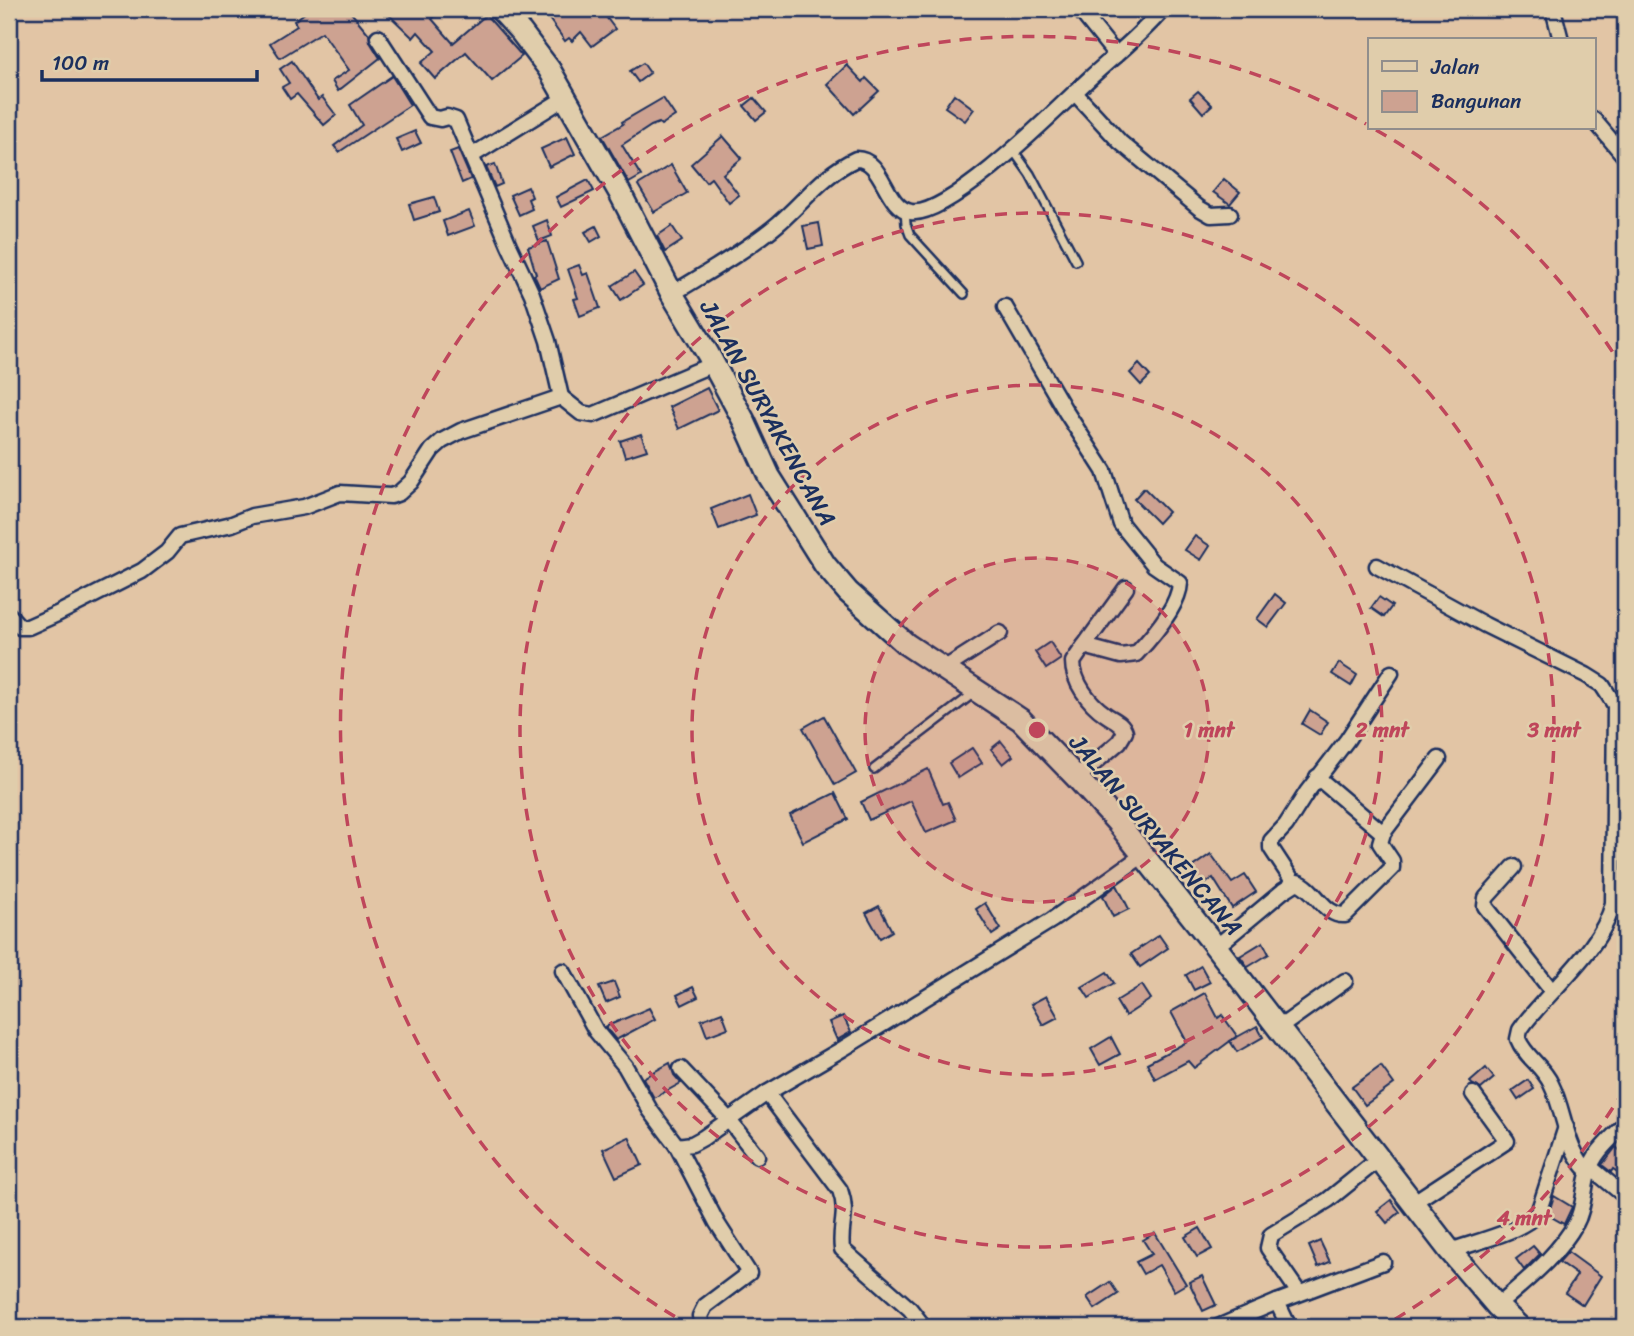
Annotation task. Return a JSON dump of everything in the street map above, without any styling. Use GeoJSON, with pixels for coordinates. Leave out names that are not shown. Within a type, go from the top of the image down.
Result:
{"type":"FeatureCollection","features":[{"type":"Feature","properties":{"kind":"street","name":"JALAN SURYAKENCANA"},"geometry":{"type":"LineString","coordinates":[[500,9],[531,44],[565,98],[744,421],[769,476],[825,565],[848,592],[888,630],[942,670],[1021,720],[1077,778],[1216,947],[1450,1251],[1497,1306],[1519,1327]]}},
{"type":"Feature","properties":{"kind":"street"},"geometry":{"type":"LineString","coordinates":[[1079,9],[1116,55]]}},
{"type":"Feature","properties":{"kind":"street"},"geometry":{"type":"LineString","coordinates":[[673,294],[775,227],[797,203],[834,171],[856,159],[869,163],[904,209],[923,211],[949,198],[1013,150],[1163,9]]}},
{"type":"Feature","properties":{"kind":"street"},"geometry":{"type":"LineString","coordinates":[[1553,9],[1560,38]]}},
{"type":"Feature","properties":{"kind":"street"},"geometry":{"type":"LineString","coordinates":[[378,37],[430,117],[456,120],[503,233],[532,294],[548,341],[561,397],[581,413],[593,415],[713,364]]}},
{"type":"Feature","properties":{"kind":"street"},"geometry":{"type":"LineString","coordinates":[[1075,93],[1120,142],[1199,208],[1219,216],[1230,214]]}},
{"type":"Feature","properties":{"kind":"street"},"geometry":{"type":"LineString","coordinates":[[472,155],[565,98]]}},
{"type":"Feature","properties":{"kind":"street"},"geometry":{"type":"LineString","coordinates":[[1596,122],[1625,158]]}},
{"type":"Feature","properties":{"kind":"street"},"geometry":{"type":"LineString","coordinates":[[1005,307],[1104,471],[1121,524],[1154,565],[1180,583],[1178,594],[1163,621],[1136,654],[1121,656],[1084,646]]}},
{"type":"Feature","properties":{"kind":"street"},"geometry":{"type":"LineString","coordinates":[[9,615],[20,627],[28,627],[57,614],[142,571],[167,552],[180,536],[232,524],[252,516],[304,507],[340,493],[391,496],[399,494],[442,441],[461,431],[561,397]]}},
{"type":"Feature","properties":{"kind":"street"},"geometry":{"type":"LineString","coordinates":[[1377,566],[1485,625],[1586,675],[1602,685],[1613,699],[1613,903],[1602,930],[1520,1030],[1518,1039],[1550,1082],[1563,1112],[1574,1150],[1589,1169],[1625,1196]]}},
{"type":"Feature","properties":{"kind":"street"},"geometry":{"type":"LineString","coordinates":[[1077,778],[1119,742],[1125,732],[1121,724],[1095,706],[1078,683],[1073,662],[1126,588]]}},
{"type":"Feature","properties":{"kind":"street"},"geometry":{"type":"LineString","coordinates":[[942,670],[1000,633]]}},
{"type":"Feature","properties":{"kind":"street"},"geometry":{"type":"LineString","coordinates":[[1294,883],[1274,854],[1270,845],[1273,838],[1286,825],[1317,777],[1347,740],[1391,673]]}},
{"type":"Feature","properties":{"kind":"street"},"geometry":{"type":"LineString","coordinates":[[1216,947],[1297,882],[1307,886],[1333,913],[1345,915],[1393,866],[1381,844],[1383,833],[1438,759]]}},
{"type":"Feature","properties":{"kind":"street"},"geometry":{"type":"LineString","coordinates":[[1317,777],[1383,833]]}},
{"type":"Feature","properties":{"kind":"street"},"geometry":{"type":"LineString","coordinates":[[677,1146],[703,1138],[766,1093],[1052,919],[1143,855]]}},
{"type":"Feature","properties":{"kind":"street"},"geometry":{"type":"LineString","coordinates":[[1514,867],[1486,898],[1485,906],[1552,991]]}},
{"type":"Feature","properties":{"kind":"street"},"geometry":{"type":"LineString","coordinates":[[563,971],[596,1031],[625,1066],[650,1110],[677,1146],[716,1223],[749,1273],[705,1306],[699,1316],[702,1327]]}},
{"type":"Feature","properties":{"kind":"street"},"geometry":{"type":"LineString","coordinates":[[1279,1028],[1345,981]]}},
{"type":"Feature","properties":{"kind":"street"},"geometry":{"type":"LineString","coordinates":[[681,1069],[728,1119],[757,1156]]}},
{"type":"Feature","properties":{"kind":"street"},"geometry":{"type":"LineString","coordinates":[[766,1093],[840,1190],[846,1210],[841,1232],[842,1249],[910,1309],[924,1327]]}},
{"type":"Feature","properties":{"kind":"street"},"geometry":{"type":"LineString","coordinates":[[1414,1202],[1507,1141],[1473,1094]]}},
{"type":"Feature","properties":{"kind":"street"},"geometry":{"type":"LineString","coordinates":[[1497,1306],[1548,1259],[1572,1230],[1582,1210],[1589,1169],[1595,1155],[1625,1124]]}},
{"type":"Feature","properties":{"kind":"street"},"geometry":{"type":"LineString","coordinates":[[1450,1251],[1534,1218],[1538,1213],[1566,1126]]}},
{"type":"Feature","properties":{"kind":"street"},"geometry":{"type":"LineString","coordinates":[[1299,1293],[1268,1248],[1271,1235],[1328,1200],[1380,1159]]}},
{"type":"Feature","properties":{"kind":"street"},"geometry":{"type":"LineString","coordinates":[[1218,1327],[1277,1301],[1383,1262]]}},
{"type":"Feature","properties":{"kind":"street"},"geometry":{"type":"LineString","coordinates":[[1277,1301],[1289,1327]]}},
{"type":"Feature","properties":{"kind":"lane"},"geometry":{"type":"LineString","coordinates":[[1013,150],[1030,174],[1076,261]]}},
{"type":"Feature","properties":{"kind":"lane"},"geometry":{"type":"LineString","coordinates":[[904,209],[910,235],[964,294]]}},
{"type":"Feature","properties":{"kind":"lane"},"geometry":{"type":"LineString","coordinates":[[874,769],[978,691]]}},
{"type":"Feature","properties":{"kind":"building"},"geometry":{"type":"Polygon","coordinates":[[[310,9],[348,9],[369,34],[370,42],[380,58],[338,91],[332,81],[349,70],[322,32],[280,58],[270,43],[297,26],[294,21],[310,9]]]}},
{"type":"Feature","properties":{"kind":"building"},"geometry":{"type":"Polygon","coordinates":[[[383,9],[443,9],[432,19],[453,43],[486,15],[522,56],[492,81],[466,52],[435,79],[421,63],[435,51],[418,32],[413,38],[383,9]]]}},
{"type":"Feature","properties":{"kind":"building"},"geometry":{"type":"Polygon","coordinates":[[[542,9],[567,9],[571,14],[578,9],[600,9],[615,29],[592,46],[581,32],[572,41],[569,38],[565,41],[542,9]]]}},
{"type":"Feature","properties":{"kind":"building"},"geometry":{"type":"Polygon","coordinates":[[[292,61],[318,100],[322,97],[336,115],[324,125],[297,94],[290,99],[282,87],[289,83],[280,69],[292,61]]]}},
{"type":"Feature","properties":{"kind":"building"},"geometry":{"type":"Polygon","coordinates":[[[643,63],[650,73],[638,82],[630,71],[643,63]]]}},
{"type":"Feature","properties":{"kind":"building"},"geometry":{"type":"Polygon","coordinates":[[[847,65],[863,82],[866,78],[879,91],[854,114],[827,84],[847,65]]]}},
{"type":"Feature","properties":{"kind":"building"},"geometry":{"type":"Polygon","coordinates":[[[392,76],[410,105],[339,152],[334,146],[362,125],[350,105],[392,76]]]}},
{"type":"Feature","properties":{"kind":"building"},"geometry":{"type":"Polygon","coordinates":[[[1198,91],[1212,105],[1203,113],[1190,98],[1198,91]]]}},
{"type":"Feature","properties":{"kind":"building"},"geometry":{"type":"Polygon","coordinates":[[[954,94],[974,109],[965,121],[945,107],[954,94]]]}},
{"type":"Feature","properties":{"kind":"building"},"geometry":{"type":"Polygon","coordinates":[[[663,98],[675,116],[661,125],[659,123],[651,126],[622,145],[641,176],[629,183],[602,136],[663,98]]]}},
{"type":"Feature","properties":{"kind":"building"},"geometry":{"type":"Polygon","coordinates":[[[754,98],[766,112],[756,120],[744,106],[754,98]]]}},
{"type":"Feature","properties":{"kind":"building"},"geometry":{"type":"Polygon","coordinates":[[[415,131],[421,143],[402,152],[396,139],[415,131]]]}},
{"type":"Feature","properties":{"kind":"building"},"geometry":{"type":"Polygon","coordinates":[[[723,136],[742,158],[723,174],[739,195],[729,203],[711,178],[706,182],[691,164],[723,136]]]}},
{"type":"Feature","properties":{"kind":"building"},"geometry":{"type":"Polygon","coordinates":[[[567,137],[575,154],[549,167],[541,149],[567,137]]]}},
{"type":"Feature","properties":{"kind":"building"},"geometry":{"type":"Polygon","coordinates":[[[458,149],[471,179],[462,183],[450,152],[458,149]]]}},
{"type":"Feature","properties":{"kind":"building"},"geometry":{"type":"Polygon","coordinates":[[[495,164],[502,184],[495,187],[486,167],[495,164]]]}},
{"type":"Feature","properties":{"kind":"building"},"geometry":{"type":"Polygon","coordinates":[[[671,165],[687,193],[654,212],[638,185],[671,165]]]}},
{"type":"Feature","properties":{"kind":"building"},"geometry":{"type":"Polygon","coordinates":[[[1224,179],[1240,192],[1230,204],[1213,192],[1224,179]]]}},
{"type":"Feature","properties":{"kind":"building"},"geometry":{"type":"Polygon","coordinates":[[[588,180],[594,191],[561,207],[556,197],[588,180]]]}},
{"type":"Feature","properties":{"kind":"building"},"geometry":{"type":"Polygon","coordinates":[[[528,187],[532,197],[528,199],[532,209],[519,215],[510,195],[528,187]]]}},
{"type":"Feature","properties":{"kind":"building"},"geometry":{"type":"Polygon","coordinates":[[[434,197],[439,212],[414,220],[409,204],[434,197]]]}},
{"type":"Feature","properties":{"kind":"building"},"geometry":{"type":"Polygon","coordinates":[[[469,211],[475,226],[448,236],[443,221],[469,211]]]}},
{"type":"Feature","properties":{"kind":"building"},"geometry":{"type":"Polygon","coordinates":[[[547,220],[552,236],[539,241],[533,226],[547,220]]]}},
{"type":"Feature","properties":{"kind":"building"},"geometry":{"type":"Polygon","coordinates":[[[819,223],[823,246],[808,249],[803,226],[819,223]]]}},
{"type":"Feature","properties":{"kind":"building"},"geometry":{"type":"Polygon","coordinates":[[[596,226],[601,236],[591,242],[585,232],[596,226]]]}},
{"type":"Feature","properties":{"kind":"building"},"geometry":{"type":"Polygon","coordinates":[[[672,226],[682,241],[665,252],[657,236],[672,226]]]}},
{"type":"Feature","properties":{"kind":"building"},"geometry":{"type":"Polygon","coordinates":[[[547,241],[559,279],[540,288],[534,275],[536,274],[528,247],[547,241]]]}},
{"type":"Feature","properties":{"kind":"building"},"geometry":{"type":"Polygon","coordinates":[[[579,265],[583,275],[588,273],[600,308],[580,316],[574,299],[578,298],[568,269],[579,265]]]}},
{"type":"Feature","properties":{"kind":"building"},"geometry":{"type":"Polygon","coordinates":[[[634,272],[643,285],[621,300],[612,286],[634,272]]]}},
{"type":"Feature","properties":{"kind":"building"},"geometry":{"type":"Polygon","coordinates":[[[1139,364],[1150,376],[1141,385],[1130,373],[1139,364]]]}},
{"type":"Feature","properties":{"kind":"building"},"geometry":{"type":"Polygon","coordinates":[[[707,388],[718,410],[679,429],[669,407],[707,388]]]}},
{"type":"Feature","properties":{"kind":"building"},"geometry":{"type":"Polygon","coordinates":[[[641,434],[647,450],[625,457],[620,441],[641,434]]]}},
{"type":"Feature","properties":{"kind":"building"},"geometry":{"type":"Polygon","coordinates":[[[1144,488],[1168,512],[1158,523],[1134,499],[1144,488]]]}},
{"type":"Feature","properties":{"kind":"building"},"geometry":{"type":"Polygon","coordinates":[[[748,494],[756,515],[719,529],[711,509],[748,494]]]}},
{"type":"Feature","properties":{"kind":"building"},"geometry":{"type":"Polygon","coordinates":[[[1195,536],[1210,546],[1201,560],[1185,550],[1195,536]]]}},
{"type":"Feature","properties":{"kind":"building"},"geometry":{"type":"Polygon","coordinates":[[[1275,594],[1286,603],[1268,627],[1257,619],[1275,594]]]}},
{"type":"Feature","properties":{"kind":"building"},"geometry":{"type":"Polygon","coordinates":[[[1379,597],[1392,606],[1384,617],[1371,608],[1379,597]]]}},
{"type":"Feature","properties":{"kind":"building"},"geometry":{"type":"Polygon","coordinates":[[[1050,642],[1061,659],[1046,669],[1035,652],[1050,642]]]}},
{"type":"Feature","properties":{"kind":"building"},"geometry":{"type":"Polygon","coordinates":[[[1339,663],[1357,675],[1351,686],[1332,674],[1339,663]]]}},
{"type":"Feature","properties":{"kind":"building"},"geometry":{"type":"Polygon","coordinates":[[[1310,710],[1328,722],[1320,735],[1302,724],[1310,710]]]}},
{"type":"Feature","properties":{"kind":"building"},"geometry":{"type":"Polygon","coordinates":[[[824,716],[856,773],[835,785],[803,728],[824,716]]]}},
{"type":"Feature","properties":{"kind":"building"},"geometry":{"type":"Polygon","coordinates":[[[1001,741],[1013,756],[1003,764],[991,749],[1001,741]]]}},
{"type":"Feature","properties":{"kind":"building"},"geometry":{"type":"Polygon","coordinates":[[[972,748],[982,763],[958,778],[949,763],[972,748]]]}},
{"type":"Feature","properties":{"kind":"building"},"geometry":{"type":"Polygon","coordinates":[[[928,769],[943,804],[948,802],[956,820],[926,833],[911,801],[869,820],[861,802],[928,769]]]}},
{"type":"Feature","properties":{"kind":"building"},"geometry":{"type":"Polygon","coordinates":[[[835,793],[848,819],[803,842],[790,815],[835,793]]]}},
{"type":"Feature","properties":{"kind":"building"},"geometry":{"type":"Polygon","coordinates":[[[1211,854],[1232,883],[1245,875],[1256,892],[1232,908],[1213,878],[1198,889],[1185,872],[1211,854]]]}},
{"type":"Feature","properties":{"kind":"building"},"geometry":{"type":"Polygon","coordinates":[[[1117,885],[1129,909],[1113,917],[1103,896],[1117,885]]]}},
{"type":"Feature","properties":{"kind":"building"},"geometry":{"type":"Polygon","coordinates":[[[985,903],[1001,929],[992,935],[976,909],[985,903]]]}},
{"type":"Feature","properties":{"kind":"building"},"geometry":{"type":"Polygon","coordinates":[[[879,906],[892,931],[880,938],[866,913],[879,906]]]}},
{"type":"Feature","properties":{"kind":"building"},"geometry":{"type":"Polygon","coordinates":[[[1159,935],[1168,948],[1140,967],[1131,954],[1159,935]]]}},
{"type":"Feature","properties":{"kind":"building"},"geometry":{"type":"Polygon","coordinates":[[[1263,942],[1269,954],[1248,967],[1240,956],[1263,942]]]}},
{"type":"Feature","properties":{"kind":"building"},"geometry":{"type":"Polygon","coordinates":[[[1201,966],[1210,982],[1194,990],[1186,975],[1201,966]]]}},
{"type":"Feature","properties":{"kind":"building"},"geometry":{"type":"Polygon","coordinates":[[[1107,972],[1114,983],[1089,998],[1082,987],[1107,972]]]}},
{"type":"Feature","properties":{"kind":"building"},"geometry":{"type":"Polygon","coordinates":[[[614,982],[620,997],[606,1003],[599,987],[614,982]]]}},
{"type":"Feature","properties":{"kind":"building"},"geometry":{"type":"Polygon","coordinates":[[[1142,985],[1151,999],[1125,1016],[1116,1001],[1142,985]]]}},
{"type":"Feature","properties":{"kind":"building"},"geometry":{"type":"Polygon","coordinates":[[[693,987],[698,997],[682,1005],[677,995],[693,987]]]}},
{"type":"Feature","properties":{"kind":"building"},"geometry":{"type":"Polygon","coordinates":[[[1205,993],[1218,1018],[1222,1015],[1237,1036],[1194,1068],[1188,1061],[1155,1079],[1147,1063],[1187,1042],[1171,1012],[1205,993]]]}},
{"type":"Feature","properties":{"kind":"building"},"geometry":{"type":"Polygon","coordinates":[[[1046,996],[1058,1017],[1043,1025],[1031,1004],[1046,996]]]}},
{"type":"Feature","properties":{"kind":"building"},"geometry":{"type":"Polygon","coordinates":[[[649,1008],[655,1019],[616,1040],[605,1027],[649,1008]]]}},
{"type":"Feature","properties":{"kind":"building"},"geometry":{"type":"Polygon","coordinates":[[[722,1012],[728,1028],[707,1036],[701,1020],[722,1012]]]}},
{"type":"Feature","properties":{"kind":"building"},"geometry":{"type":"Polygon","coordinates":[[[843,1016],[851,1032],[837,1040],[829,1022],[843,1016]]]}},
{"type":"Feature","properties":{"kind":"building"},"geometry":{"type":"Polygon","coordinates":[[[1257,1026],[1263,1037],[1237,1052],[1230,1041],[1257,1026]]]}},
{"type":"Feature","properties":{"kind":"building"},"geometry":{"type":"Polygon","coordinates":[[[1111,1037],[1120,1054],[1100,1065],[1091,1049],[1111,1037]]]}},
{"type":"Feature","properties":{"kind":"building"},"geometry":{"type":"Polygon","coordinates":[[[670,1063],[674,1075],[681,1083],[654,1098],[643,1078],[670,1063]]]}},
{"type":"Feature","properties":{"kind":"building"},"geometry":{"type":"Polygon","coordinates":[[[1381,1066],[1394,1084],[1365,1105],[1352,1087],[1381,1066]]]}},
{"type":"Feature","properties":{"kind":"building"},"geometry":{"type":"Polygon","coordinates":[[[1486,1068],[1494,1078],[1481,1089],[1470,1082],[1486,1068]]]}},
{"type":"Feature","properties":{"kind":"building"},"geometry":{"type":"Polygon","coordinates":[[[1528,1080],[1534,1089],[1518,1100],[1512,1091],[1528,1080]]]}},
{"type":"Feature","properties":{"kind":"building"},"geometry":{"type":"Polygon","coordinates":[[[629,1137],[642,1165],[616,1177],[603,1149],[629,1137]]]}},
{"type":"Feature","properties":{"kind":"building"},"geometry":{"type":"Polygon","coordinates":[[[1616,1147],[1625,1155],[1625,1177],[1602,1165],[1616,1147]]]}},
{"type":"Feature","properties":{"kind":"building"},"geometry":{"type":"Polygon","coordinates":[[[1554,1196],[1572,1207],[1564,1224],[1548,1215],[1554,1196]]]}},
{"type":"Feature","properties":{"kind":"building"},"geometry":{"type":"Polygon","coordinates":[[[1391,1200],[1400,1212],[1387,1223],[1377,1211],[1391,1200]]]}},
{"type":"Feature","properties":{"kind":"building"},"geometry":{"type":"Polygon","coordinates":[[[1200,1228],[1212,1249],[1197,1257],[1185,1237],[1200,1228]]]}},
{"type":"Feature","properties":{"kind":"building"},"geometry":{"type":"Polygon","coordinates":[[[1155,1233],[1186,1284],[1174,1291],[1159,1265],[1143,1274],[1136,1262],[1152,1254],[1143,1240],[1155,1233]]]}},
{"type":"Feature","properties":{"kind":"building"},"geometry":{"type":"Polygon","coordinates":[[[1320,1241],[1330,1262],[1318,1267],[1309,1246],[1320,1241]]]}},
{"type":"Feature","properties":{"kind":"building"},"geometry":{"type":"Polygon","coordinates":[[[1533,1246],[1540,1254],[1524,1270],[1516,1259],[1533,1246]]]}},
{"type":"Feature","properties":{"kind":"building"},"geometry":{"type":"Polygon","coordinates":[[[1568,1252],[1601,1276],[1583,1305],[1565,1293],[1577,1275],[1559,1262],[1568,1252]]]}},
{"type":"Feature","properties":{"kind":"building"},"geometry":{"type":"Polygon","coordinates":[[[1202,1276],[1216,1305],[1203,1311],[1189,1282],[1202,1276]]]}},
{"type":"Feature","properties":{"kind":"building"},"geometry":{"type":"Polygon","coordinates":[[[1110,1282],[1118,1294],[1095,1309],[1087,1297],[1110,1282]]]}}]}
